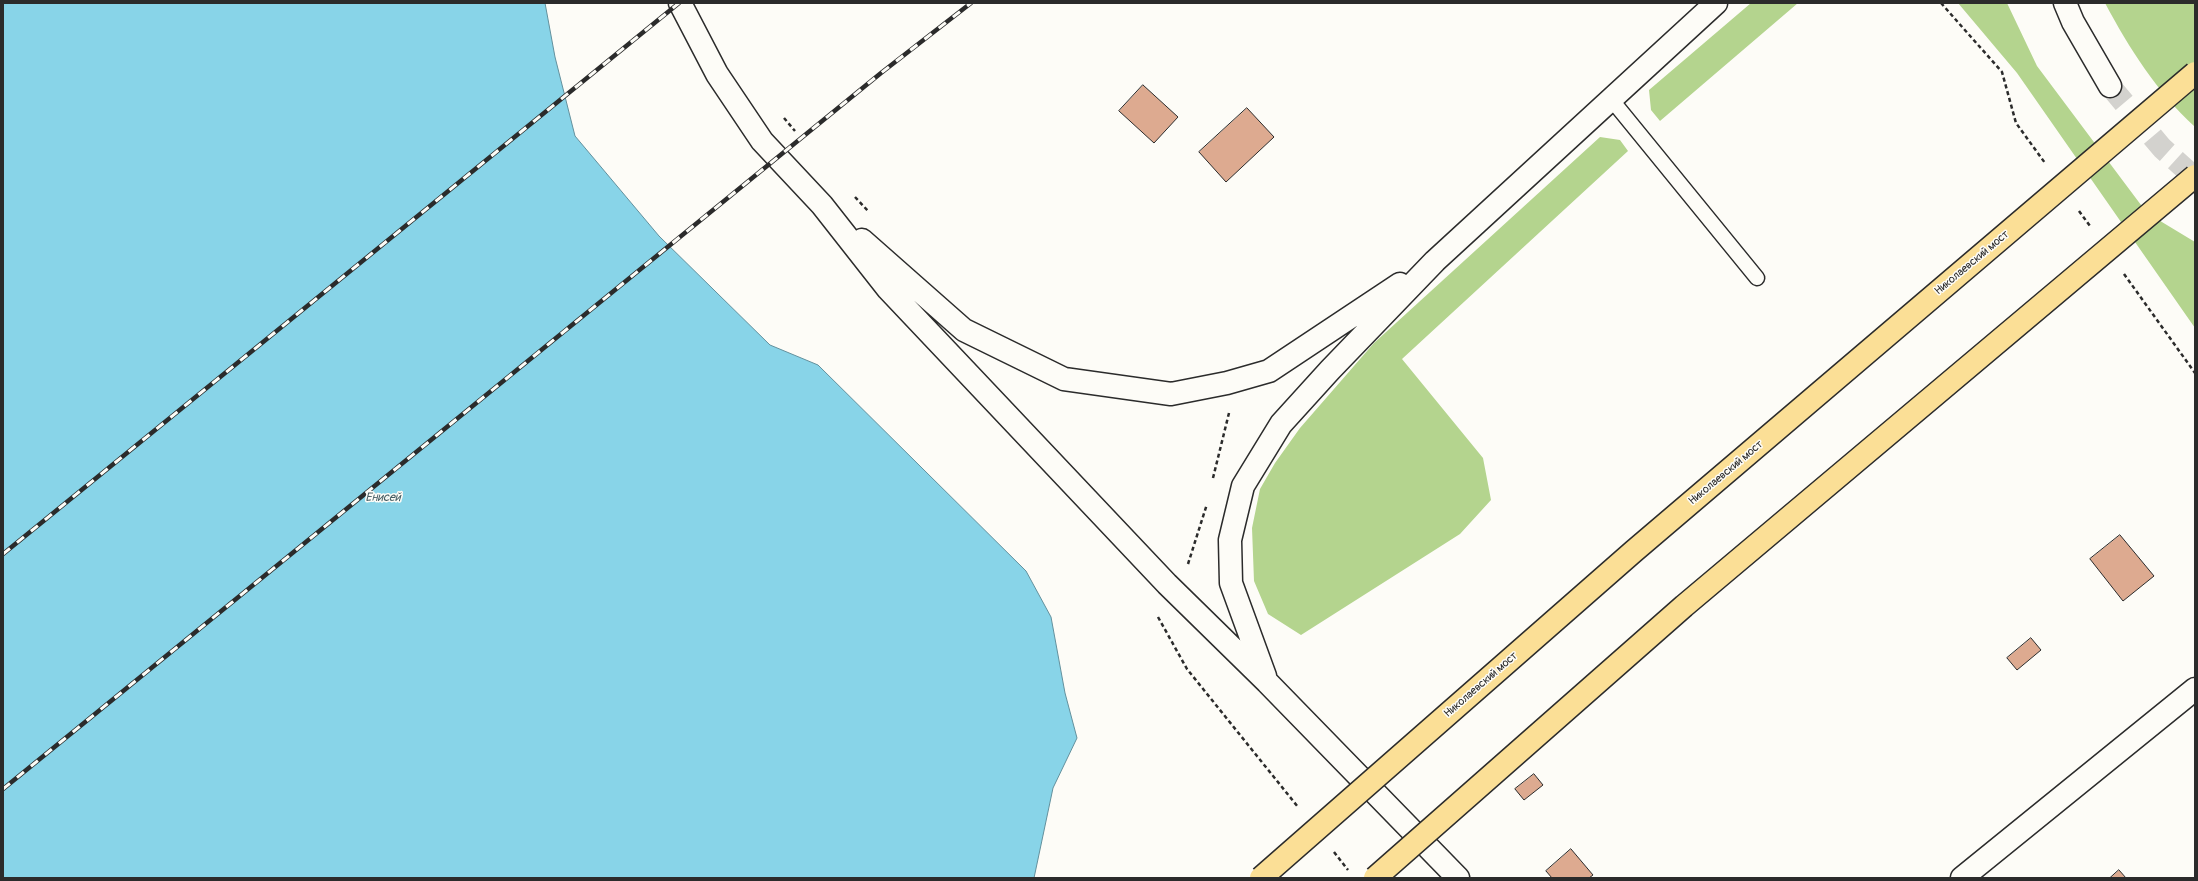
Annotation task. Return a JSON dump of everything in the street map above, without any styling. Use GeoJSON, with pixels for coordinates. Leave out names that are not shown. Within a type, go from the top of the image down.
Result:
{"type":"FeatureCollection","features":[{"type":"Feature","properties":{"kind":"main road"},"geometry":{"type":"LineString","coordinates":[[680,3],[717,74],[762,141],[822,205],[888,289],[1168,584],[1268,682],[1458,878]]}},
{"type":"Feature","properties":{"kind":"main road"},"geometry":{"type":"LineString","coordinates":[[1268,682],[1231,583],[1230,540],[1243,486],[1281,424],[1330,370],[1435,261],[1716,3]]}},
{"type":"Feature","properties":{"kind":"main road"},"geometry":{"type":"LineString","coordinates":[[2064,3],[2072,22],[2110,86]]}},
{"type":"Feature","properties":{"kind":"main road","name":"Николаевский мост"},"geometry":{"type":"LineString","coordinates":[[1261,878],[1634,551],[2195,73]]}},
{"type":"Feature","properties":{"kind":"main road"},"geometry":{"type":"LineString","coordinates":[[1375,878],[1684,606],[2195,176]]}},
{"type":"Feature","properties":{"kind":"main road"},"geometry":{"type":"LineString","coordinates":[[822,205],[964,330],[1064,379],[1171,394],[1227,383],[1269,371],[1435,261]]}},
{"type":"Feature","properties":{"kind":"main road"},"geometry":{"type":"LineString","coordinates":[[1962,878],[2195,689]]}},
{"type":"Feature","properties":{"kind":"lane"},"geometry":{"type":"LineString","coordinates":[[1611,99],[1757,278]]}},
{"type":"Feature","properties":{"kind":"path"},"geometry":{"type":"LineString","coordinates":[[1941,3],[2002,72],[2016,123]]}},
{"type":"Feature","properties":{"kind":"path"},"geometry":{"type":"LineString","coordinates":[[783,117],[799,135]]}},
{"type":"Feature","properties":{"kind":"path"},"geometry":{"type":"LineString","coordinates":[[852,194],[873,217]]}},
{"type":"Feature","properties":{"kind":"path"},"geometry":{"type":"LineString","coordinates":[[1213,481],[1232,400],[1227,383]]}},
{"type":"Feature","properties":{"kind":"path"},"geometry":{"type":"LineString","coordinates":[[1209,496],[1190,561],[1168,584],[1151,606],[1187,668],[1301,810]]}},
{"type":"Feature","properties":{"kind":"path"},"geometry":{"type":"LineString","coordinates":[[1330,847],[1350,872]]}},
{"type":"Feature","properties":{"kind":"green space"},"geometry":{"type":"Polygon","coordinates":[[[1751,3],[1798,3],[1660,121],[1651,110],[1649,90],[1751,3]]]}},
{"type":"Feature","properties":{"kind":"green space"},"geometry":{"type":"Polygon","coordinates":[[[1958,3],[2007,3],[2037,66],[2147,213],[2195,242],[2195,328],[2017,73],[1958,3]]]}},
{"type":"Feature","properties":{"kind":"green space"},"geometry":{"type":"Polygon","coordinates":[[[2105,3],[2195,3],[2195,127],[2168,99],[2145,69],[2105,3]]]}},
{"type":"Feature","properties":{"kind":"green space"},"geometry":{"type":"Polygon","coordinates":[[[1600,137],[1620,140],[1628,151],[1402,359],[1483,458],[1491,500],[1460,534],[1301,635],[1268,614],[1254,581],[1252,528],[1260,489],[1275,463],[1300,428],[1374,343],[1600,137]]]}},
{"type":"Feature","properties":{"kind":"water","name":"Енисей"},"geometry":{"type":"Polygon","coordinates":[[[3,3],[545,3],[555,57],[575,136],[659,236],[770,345],[818,365],[1026,571],[1051,617],[1065,693],[1077,738],[1053,788],[1034,878],[3,878],[3,3]]]}},
{"type":"Feature","properties":{"kind":"building"},"geometry":{"type":"Polygon","coordinates":[[[1143,85],[1178,117],[1154,143],[1119,111],[1143,85]]]}},
{"type":"Feature","properties":{"kind":"building"},"geometry":{"type":"Polygon","coordinates":[[[1247,108],[1274,137],[1226,182],[1199,152],[1247,108]]]}},
{"type":"Feature","properties":{"kind":"building"},"geometry":{"type":"Polygon","coordinates":[[[2120,535],[2154,576],[2123,601],[2090,559],[2120,535]]]}},
{"type":"Feature","properties":{"kind":"building"},"geometry":{"type":"Polygon","coordinates":[[[2031,638],[2041,650],[2017,670],[2007,658],[2031,638]]]}},
{"type":"Feature","properties":{"kind":"building"},"geometry":{"type":"Polygon","coordinates":[[[1534,774],[1543,785],[1524,800],[1515,789],[1534,774]]]}},
{"type":"Feature","properties":{"kind":"building"},"geometry":{"type":"Polygon","coordinates":[[[1571,849],[1593,875],[1589,878],[1552,878],[1546,871],[1571,849]]]}},
{"type":"Feature","properties":{"kind":"building"},"geometry":{"type":"Polygon","coordinates":[[[2119,870],[2126,878],[2110,878],[2119,870]]]}},
{"type":"Feature","properties":{"kind":"tunnel"},"geometry":{"type":"LineString","coordinates":[[2110,86],[2162,148],[2195,178]]}},
{"type":"Feature","properties":{"kind":"railway"},"geometry":{"type":"LineString","coordinates":[[3,554],[679,3]]}},
{"type":"Feature","properties":{"kind":"railway"},"geometry":{"type":"LineString","coordinates":[[3,789],[881,73],[971,3]]}}]}
